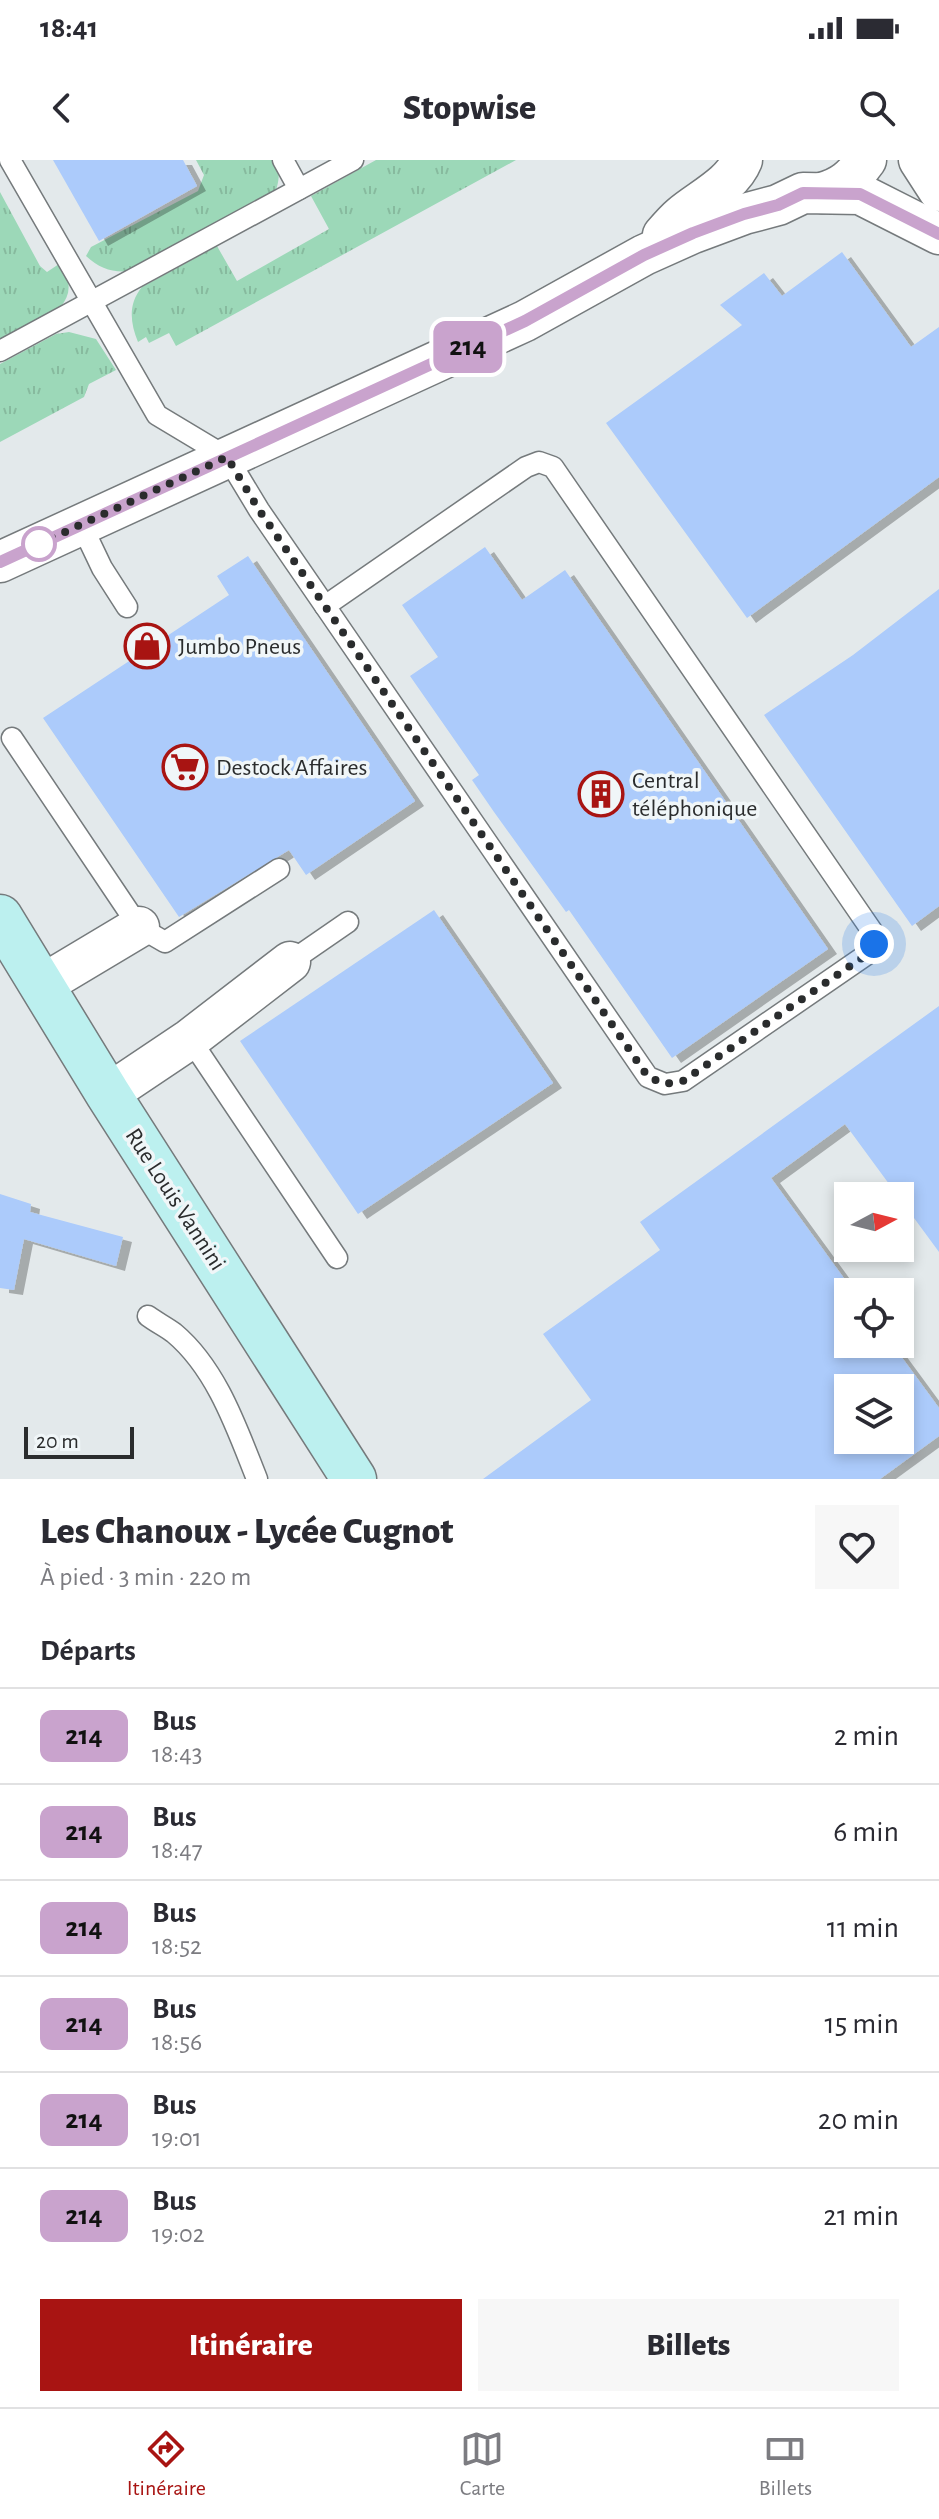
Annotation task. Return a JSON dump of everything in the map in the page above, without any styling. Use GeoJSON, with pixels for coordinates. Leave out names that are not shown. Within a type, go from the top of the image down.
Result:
{"type":"FeatureCollection","features":[{"type":"Feature","properties":{"kind":"main road","name":"Rue Louis Vannini"},"geometry":{"type":"LineString","coordinates":[[0,917],[108,1094],[354,1479]]}},
{"type":"Feature","properties":{"kind":"street"},"geometry":{"type":"LineString","coordinates":[[644,255],[680,217],[739,168],[742,160]]}},
{"type":"Feature","properties":{"kind":"street"},"geometry":{"type":"LineString","coordinates":[[763,160],[772,176],[786,188],[812,193],[860,194],[939,234]]}},
{"type":"Feature","properties":{"kind":"street"},"geometry":{"type":"LineString","coordinates":[[0,562],[525,321],[644,255],[693,233],[812,193],[840,188],[854,178],[866,160]]}},
{"type":"Feature","properties":{"kind":"street"},"geometry":{"type":"LineString","coordinates":[[919,160],[939,191]]}},
{"type":"Feature","properties":{"kind":"street"},"geometry":{"type":"LineString","coordinates":[[42,985],[139,927]]}},
{"type":"Feature","properties":{"kind":"street"},"geometry":{"type":"LineString","coordinates":[[108,1094],[190,1039],[290,962]]}},
{"type":"Feature","properties":{"kind":"lane"},"geometry":{"type":"LineString","coordinates":[[10,160],[157,415],[227,457],[259,510],[648,1077],[665,1084],[683,1081],[869,953],[874,944],[872,931],[553,467],[539,462],[526,467],[325,606]]}},
{"type":"Feature","properties":{"kind":"lane"},"geometry":{"type":"LineString","coordinates":[[283,160],[299,189]]}},
{"type":"Feature","properties":{"kind":"lane"},"geometry":{"type":"LineString","coordinates":[[0,351],[353,160]]}},
{"type":"Feature","properties":{"kind":"lane"},"geometry":{"type":"LineString","coordinates":[[81,524],[102,568],[127,607]]}},
{"type":"Feature","properties":{"kind":"lane"},"geometry":{"type":"LineString","coordinates":[[12,738],[139,927],[165,942],[279,869]]}},
{"type":"Feature","properties":{"kind":"lane"},"geometry":{"type":"LineString","coordinates":[[290,962],[348,922]]}},
{"type":"Feature","properties":{"kind":"lane"},"geometry":{"type":"LineString","coordinates":[[190,1039],[337,1258]]}},
{"type":"Feature","properties":{"kind":"lane"},"geometry":{"type":"LineString","coordinates":[[148,1316],[174,1333],[193,1353],[217,1388],[257,1479]]}},
{"type":"Feature","properties":{"kind":"green space"},"geometry":{"type":"Polygon","coordinates":[[[196,160],[275,160],[278,180],[272,200],[142,269],[112,270],[86,256],[91,247],[198,191],[204,175],[196,160]]]}},
{"type":"Feature","properties":{"kind":"green space"},"geometry":{"type":"Polygon","coordinates":[[[376,160],[516,160],[176,346],[169,333],[149,343],[146,337],[138,342],[132,313],[134,300],[142,287],[217,246],[237,281],[329,229],[311,196],[376,160]]]}},
{"type":"Feature","properties":{"kind":"green space"},"geometry":{"type":"Polygon","coordinates":[[[0,192],[40,266],[47,272],[59,264],[68,282],[68,293],[55,313],[33,329],[0,346],[0,192]]]}},
{"type":"Feature","properties":{"kind":"green space"},"geometry":{"type":"Polygon","coordinates":[[[69,332],[96,339],[116,370],[89,384],[84,397],[0,442],[0,364],[56,334],[69,332]]]}},
{"type":"Feature","properties":{"kind":"building"},"geometry":{"type":"Polygon","coordinates":[[[53,160],[183,160],[197,186],[99,241],[53,160]]]}},
{"type":"Feature","properties":{"kind":"building"},"geometry":{"type":"Polygon","coordinates":[[[842,252],[911,347],[939,327],[939,477],[747,618],[606,423],[742,325],[720,305],[764,273],[782,296],[842,252]]]}},
{"type":"Feature","properties":{"kind":"building","name":"Central téléphonique"},"geometry":{"type":"Polygon","coordinates":[[[485,547],[522,600],[565,570],[828,949],[672,1058],[569,910],[566,912],[472,780],[479,775],[410,676],[438,657],[402,605],[485,547]]]}},
{"type":"Feature","properties":{"kind":"building"},"geometry":{"type":"Polygon","coordinates":[[[248,556],[415,801],[306,875],[289,850],[179,917],[43,718],[229,595],[217,576],[248,556]]]}},
{"type":"Feature","properties":{"kind":"building"},"geometry":{"type":"Polygon","coordinates":[[[939,589],[939,906],[912,926],[764,715],[853,655],[939,589]]]}},
{"type":"Feature","properties":{"kind":"building"},"geometry":{"type":"Polygon","coordinates":[[[434,910],[553,1083],[358,1214],[240,1041],[434,910]]]}},
{"type":"Feature","properties":{"kind":"building"},"geometry":{"type":"Polygon","coordinates":[[[939,1006],[939,1252],[914,1218],[914,1182],[888,1182],[845,1124],[771,1178],[844,1278],[834,1278],[834,1358],[902,1358],[939,1408],[939,1436],[880,1479],[483,1479],[591,1400],[543,1334],[660,1250],[640,1222],[939,1006]]]}},
{"type":"Feature","properties":{"kind":"building"},"geometry":{"type":"Polygon","coordinates":[[[0,1194],[31,1204],[30,1212],[123,1237],[116,1266],[24,1239],[14,1290],[0,1288],[0,1194]]]}},
{"type":"Feature","properties":{"kind":"bus line","name":"214"},"geometry":{"type":"LineString","coordinates":[[0,562],[525,321],[644,255],[693,233],[778,205],[803,193],[860,194],[939,234]]}},
{"type":"Feature","properties":{"kind":"place","name":"Jumbo Pneus"},"geometry":{"type":"Point","coordinates":[147,646]}},
{"type":"Feature","properties":{"kind":"place","name":"Destock Affaires"},"geometry":{"type":"Point","coordinates":[185,767]}},
{"type":"Feature","properties":{"kind":"place","name":"Central téléphonique"},"geometry":{"type":"Point","coordinates":[601,794]}},
{"type":"Feature","properties":{"kind":"route"},"geometry":{"type":"LineString","coordinates":[[39,544],[227,457],[259,510],[648,1077],[665,1084],[683,1081],[869,953],[874,944]]}}]}
